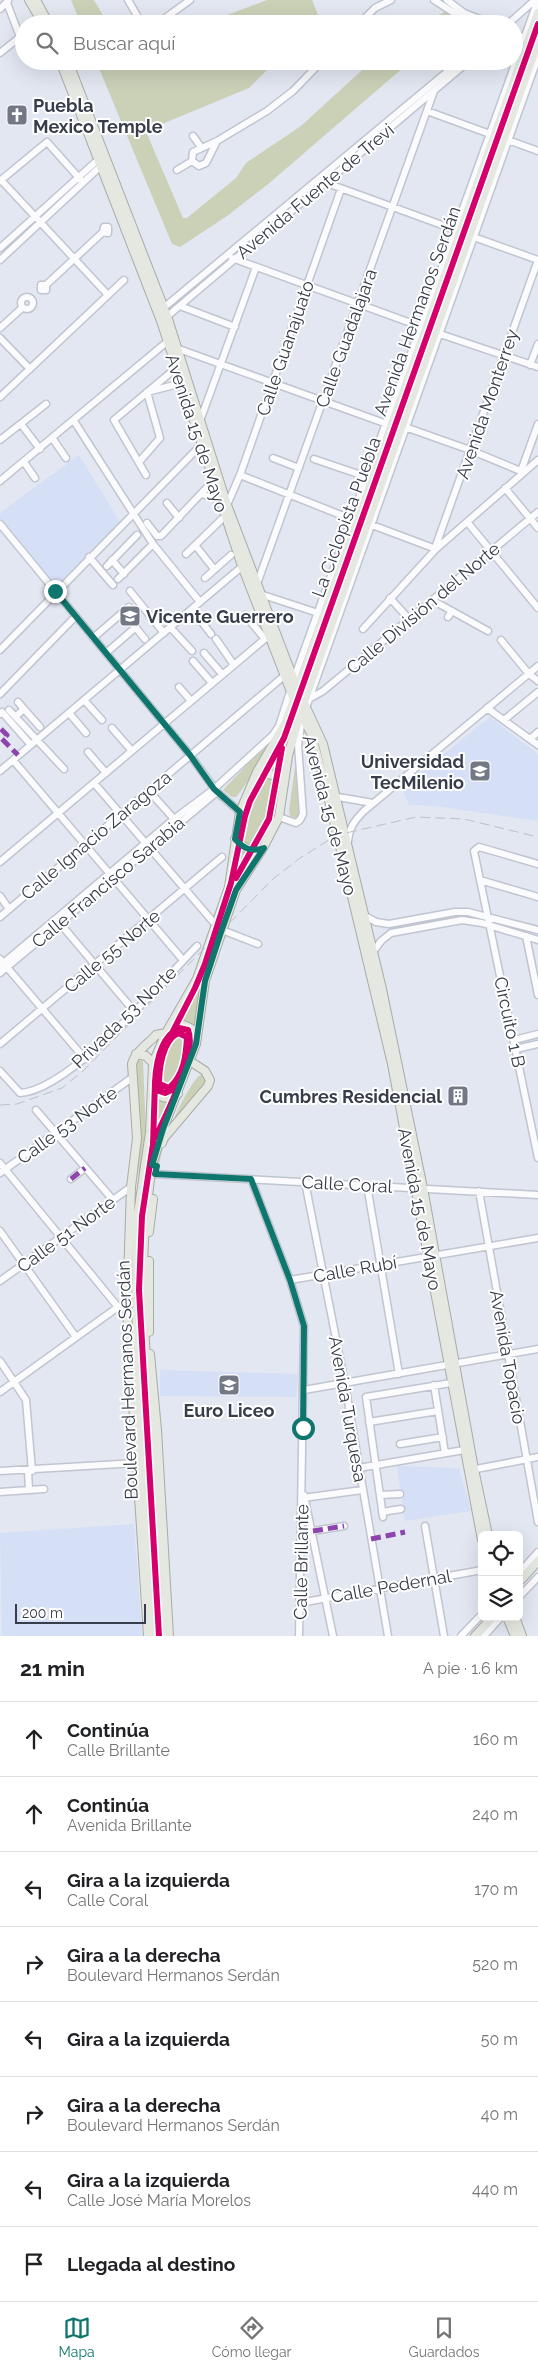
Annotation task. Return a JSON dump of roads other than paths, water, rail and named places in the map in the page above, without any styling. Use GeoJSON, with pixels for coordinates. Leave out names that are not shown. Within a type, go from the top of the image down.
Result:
{"type":"FeatureCollection","features":[{"type":"Feature","properties":{"kind":"main road"},"geometry":{"type":"LineString","coordinates":[[29,0],[37,15]]}},
{"type":"Feature","properties":{"kind":"main road"},"geometry":{"type":"LineString","coordinates":[[36,0],[44,15]]}},
{"type":"Feature","properties":{"kind":"main road","name":"Avenida Hermanos Serdán"},"geometry":{"type":"LineString","coordinates":[[523,54],[538,12]]}},
{"type":"Feature","properties":{"kind":"main road","name":"Avenida Hermanos Serdán"},"geometry":{"type":"LineString","coordinates":[[325,642],[405,427],[538,42]]}},
{"type":"Feature","properties":{"kind":"main road","name":"Avenida 15 de Mayo"},"geometry":{"type":"LineString","coordinates":[[64,70],[94,140]]}},
{"type":"Feature","properties":{"kind":"main road","name":"Avenida 15 de Mayo"},"geometry":{"type":"LineString","coordinates":[[71,70],[101,163],[176,348],[184,382],[219,500],[245,564],[257,584],[269,635],[293,680],[294,700],[311,734],[348,848],[373,952],[420,1188],[481,1531]]}},
{"type":"Feature","properties":{"kind":"main road"},"geometry":{"type":"LineString","coordinates":[[510,91],[513,70]]}},
{"type":"Feature","properties":{"kind":"main road","name":"Avenida Hermanos Serdán"},"geometry":{"type":"LineString","coordinates":[[320,616],[339,573],[452,259],[517,70]]}},
{"type":"Feature","properties":{"kind":"main road"},"geometry":{"type":"LineString","coordinates":[[499,108],[507,102]]}},
{"type":"Feature","properties":{"kind":"main road"},"geometry":{"type":"LineString","coordinates":[[475,176],[483,170]]}},
{"type":"Feature","properties":{"kind":"main road"},"geometry":{"type":"LineString","coordinates":[[449,248],[452,259]]}},
{"type":"Feature","properties":{"kind":"main road"},"geometry":{"type":"LineString","coordinates":[[427,310],[435,306]]}},
{"type":"Feature","properties":{"kind":"main road","name":"Avenida 15 de Mayo"},"geometry":{"type":"LineString","coordinates":[[164,319],[176,368],[184,382],[200,421],[203,442],[227,505],[245,564],[284,676],[306,702],[323,744],[331,796],[395,1063]]}},
{"type":"Feature","properties":{"kind":"main road"},"geometry":{"type":"LineString","coordinates":[[395,402],[402,397]]}},
{"type":"Feature","properties":{"kind":"main road"},"geometry":{"type":"LineString","coordinates":[[330,577],[339,573]]}},
{"type":"Feature","properties":{"kind":"main road"},"geometry":{"type":"LineString","coordinates":[[294,690],[320,616]]}},
{"type":"Feature","properties":{"kind":"main road"},"geometry":{"type":"LineString","coordinates":[[168,1634],[165,1579],[151,1472],[147,1235],[155,1165],[163,1129],[196,1044],[205,981],[222,930],[236,890],[264,848],[279,817],[288,756],[325,642],[332,636]]}},
{"type":"Feature","properties":{"kind":"main road","name":"Boulevard Hermanos Serdán"},"geometry":{"type":"LineString","coordinates":[[162,1636],[151,1472],[136,1378],[134,1349],[138,1214],[150,1132],[153,1063],[167,1032],[197,979],[229,887],[240,812],[257,772],[285,724],[294,700]]}},
{"type":"Feature","properties":{"kind":"main road"},"geometry":{"type":"LineString","coordinates":[[257,772],[273,775],[284,784]]}},
{"type":"Feature","properties":{"kind":"main road"},"geometry":{"type":"LineString","coordinates":[[235,839],[246,849],[254,851],[264,848]]}},
{"type":"Feature","properties":{"kind":"main road"},"geometry":{"type":"LineString","coordinates":[[134,1349],[127,1310],[131,1187],[137,1138],[132,1064],[136,1054],[146,1047],[156,1035],[167,1032],[176,1025],[186,1025],[194,1030],[196,1044]]}},
{"type":"Feature","properties":{"kind":"main road"},"geometry":{"type":"LineString","coordinates":[[136,1054],[146,1056],[153,1063]]}},
{"type":"Feature","properties":{"kind":"main road"},"geometry":{"type":"LineString","coordinates":[[147,1235],[155,1165],[164,1138],[208,1086],[210,1080],[205,1071],[190,1061]]}},
{"type":"Feature","properties":{"kind":"main road"},"geometry":{"type":"LineString","coordinates":[[152,1084],[156,1092],[164,1098],[173,1098],[178,1094]]}},
{"type":"Feature","properties":{"kind":"main road"},"geometry":{"type":"LineString","coordinates":[[163,1129],[177,1122]]}},
{"type":"Feature","properties":{"kind":"main road"},"geometry":{"type":"LineString","coordinates":[[134,1158],[150,1132]]}},
{"type":"Feature","properties":{"kind":"main road"},"geometry":{"type":"LineString","coordinates":[[127,1294],[137,1267]]}},
{"type":"Feature","properties":{"kind":"main road","name":"Avenida 15 de Mayo"},"geometry":{"type":"LineString","coordinates":[[452,1365],[451,1383],[464,1450],[487,1531]]}},
{"type":"Feature","properties":{"kind":"main road"},"geometry":{"type":"LineString","coordinates":[[136,1378],[137,1463],[148,1636]]}},
{"type":"Feature","properties":{"kind":"main road"},"geometry":{"type":"LineString","coordinates":[[139,1490],[151,1472]]}},
{"type":"Feature","properties":{"kind":"main road","name":"Boulevard Hermanos Serdán"},"geometry":{"type":"LineString","coordinates":[[151,1472],[150,1562],[154,1636]]}},
{"type":"Feature","properties":{"kind":"main road"},"geometry":{"type":"LineString","coordinates":[[142,1541],[150,1562]]}},
{"type":"Feature","properties":{"kind":"main road"},"geometry":{"type":"LineString","coordinates":[[523,1578],[538,1561]]}},
{"type":"Feature","properties":{"kind":"main road"},"geometry":{"type":"LineString","coordinates":[[158,1568],[165,1579]]}},
{"type":"Feature","properties":{"kind":"main road"},"geometry":{"type":"LineString","coordinates":[[523,1584],[538,1568]]}},
{"type":"Feature","properties":{"kind":"main road"},"geometry":{"type":"LineString","coordinates":[[470,1636],[483,1621]]}},
{"type":"Feature","properties":{"kind":"main road"},"geometry":{"type":"LineString","coordinates":[[475,1636],[489,1621]]}},
{"type":"Feature","properties":{"kind":"main road"},"geometry":{"type":"LineString","coordinates":[[509,1621],[515,1636]]}},
{"type":"Feature","properties":{"kind":"main road"},"geometry":{"type":"LineString","coordinates":[[516,1621],[522,1636]]}},
{"type":"Feature","properties":{"kind":"street"},"geometry":{"type":"LineString","coordinates":[[128,0],[137,15]]}},
{"type":"Feature","properties":{"kind":"street"},"geometry":{"type":"LineString","coordinates":[[169,15],[190,0]]}},
{"type":"Feature","properties":{"kind":"street"},"geometry":{"type":"LineString","coordinates":[[368,15],[375,8],[391,0]]}},
{"type":"Feature","properties":{"kind":"street"},"geometry":{"type":"LineString","coordinates":[[434,0],[458,15]]}},
{"type":"Feature","properties":{"kind":"street"},"geometry":{"type":"LineString","coordinates":[[447,0],[469,15]]}},
{"type":"Feature","properties":{"kind":"street"},"geometry":{"type":"LineString","coordinates":[[518,15],[536,0]]}},
{"type":"Feature","properties":{"kind":"street"},"geometry":{"type":"LineString","coordinates":[[523,40],[536,0]]}},
{"type":"Feature","properties":{"kind":"street"},"geometry":{"type":"LineString","coordinates":[[0,9],[8,2],[15,22]]}},
{"type":"Feature","properties":{"kind":"street"},"geometry":{"type":"LineString","coordinates":[[0,53],[15,41]]}},
{"type":"Feature","properties":{"kind":"street"},"geometry":{"type":"LineString","coordinates":[[538,57],[510,127],[508,140],[472,237],[538,260]]}},
{"type":"Feature","properties":{"kind":"street"},"geometry":{"type":"LineString","coordinates":[[192,161],[192,154],[201,146],[217,141],[267,112],[293,91],[313,70]]}},
{"type":"Feature","properties":{"kind":"street","name":"Avenida Fuente de Trevi"},"geometry":{"type":"LineString","coordinates":[[161,310],[449,70]]}},
{"type":"Feature","properties":{"kind":"street","name":"Avenida Fuente de Trevi"},"geometry":{"type":"LineString","coordinates":[[164,319],[458,70]]}},
{"type":"Feature","properties":{"kind":"street"},"geometry":{"type":"LineString","coordinates":[[293,680],[320,616],[330,577],[395,402],[513,70]]}},
{"type":"Feature","properties":{"kind":"street","name":"Calle Guadalajara"},"geometry":{"type":"LineString","coordinates":[[257,584],[434,91]]}},
{"type":"Feature","properties":{"kind":"street"},"geometry":{"type":"LineString","coordinates":[[427,111],[490,134]]}},
{"type":"Feature","properties":{"kind":"street"},"geometry":{"type":"LineString","coordinates":[[193,136],[201,146]]}},
{"type":"Feature","properties":{"kind":"street"},"geometry":{"type":"LineString","coordinates":[[508,140],[538,151]]}},
{"type":"Feature","properties":{"kind":"street"},"geometry":{"type":"LineString","coordinates":[[192,161],[199,166],[206,163],[217,141]]}},
{"type":"Feature","properties":{"kind":"street"},"geometry":{"type":"LineString","coordinates":[[84,183],[60,152],[47,142],[1,181],[108,295]]}},
{"type":"Feature","properties":{"kind":"street"},"geometry":{"type":"LineString","coordinates":[[177,170],[192,161]]}},
{"type":"Feature","properties":{"kind":"street"},"geometry":{"type":"LineString","coordinates":[[0,248],[90,166],[101,163]]}},
{"type":"Feature","properties":{"kind":"street"},"geometry":{"type":"LineString","coordinates":[[0,260],[84,183],[101,163]]}},
{"type":"Feature","properties":{"kind":"street"},"geometry":{"type":"LineString","coordinates":[[319,179],[341,189],[456,230]]}},
{"type":"Feature","properties":{"kind":"street","name":"Calle Guanajuato"},"geometry":{"type":"LineString","coordinates":[[227,505],[240,475],[341,189]]}},
{"type":"Feature","properties":{"kind":"street"},"geometry":{"type":"LineString","coordinates":[[46,285],[103,232]]}},
{"type":"Feature","properties":{"kind":"street"},"geometry":{"type":"LineString","coordinates":[[226,256],[422,326]]}},
{"type":"Feature","properties":{"kind":"street","name":"Avenida Monterrey"},"geometry":{"type":"LineString","coordinates":[[436,548],[538,260]]}},
{"type":"Feature","properties":{"kind":"street"},"geometry":{"type":"LineString","coordinates":[[200,421],[256,267]]}},
{"type":"Feature","properties":{"kind":"street"},"geometry":{"type":"LineString","coordinates":[[0,397],[124,280]]}},
{"type":"Feature","properties":{"kind":"street"},"geometry":{"type":"LineString","coordinates":[[431,352],[440,334],[451,293]]}},
{"type":"Feature","properties":{"kind":"street"},"geometry":{"type":"LineString","coordinates":[[180,295],[182,304],[234,327]]}},
{"type":"Feature","properties":{"kind":"street"},"geometry":{"type":"LineString","coordinates":[[0,328],[22,308]]}},
{"type":"Feature","properties":{"kind":"street"},"geometry":{"type":"LineString","coordinates":[[440,334],[538,368]]}},
{"type":"Feature","properties":{"kind":"street"},"geometry":{"type":"LineString","coordinates":[[0,338],[30,369]]}},
{"type":"Feature","properties":{"kind":"street"},"geometry":{"type":"LineString","coordinates":[[0,482],[168,341]]}},
{"type":"Feature","properties":{"kind":"street"},"geometry":{"type":"LineString","coordinates":[[530,365],[538,344]]}},
{"type":"Feature","properties":{"kind":"street"},"geometry":{"type":"LineString","coordinates":[[176,348],[387,424]]}},
{"type":"Feature","properties":{"kind":"street"},"geometry":{"type":"LineString","coordinates":[[146,474],[114,420],[176,368]]}},
{"type":"Feature","properties":{"kind":"street"},"geometry":{"type":"LineString","coordinates":[[147,392],[184,382]]}},
{"type":"Feature","properties":{"kind":"street"},"geometry":{"type":"LineString","coordinates":[[139,462],[160,438],[147,392]]}},
{"type":"Feature","properties":{"kind":"street"},"geometry":{"type":"LineString","coordinates":[[0,440],[46,404]]}},
{"type":"Feature","properties":{"kind":"street"},"geometry":{"type":"LineString","coordinates":[[74,421],[153,544],[200,602]]}},
{"type":"Feature","properties":{"kind":"street"},"geometry":{"type":"LineString","coordinates":[[21,424],[40,449]]}},
{"type":"Feature","properties":{"kind":"street"},"geometry":{"type":"LineString","coordinates":[[522,471],[538,424]]}},
{"type":"Feature","properties":{"kind":"street"},"geometry":{"type":"LineString","coordinates":[[405,427],[522,471]]}},
{"type":"Feature","properties":{"kind":"street"},"geometry":{"type":"LineString","coordinates":[[53,439],[66,458]]}},
{"type":"Feature","properties":{"kind":"street"},"geometry":{"type":"LineString","coordinates":[[0,650],[55,591],[203,442]]}},
{"type":"Feature","properties":{"kind":"street"},"geometry":{"type":"LineString","coordinates":[[366,535],[372,524],[396,451]]}},
{"type":"Feature","properties":{"kind":"street"},"geometry":{"type":"LineString","coordinates":[[273,458],[299,468]]}},
{"type":"Feature","properties":{"kind":"street"},"geometry":{"type":"LineString","coordinates":[[314,459],[367,477]]}},
{"type":"Feature","properties":{"kind":"street"},"geometry":{"type":"LineString","coordinates":[[363,629],[436,548],[468,522],[522,471],[538,460]]}},
{"type":"Feature","properties":{"kind":"street"},"geometry":{"type":"LineString","coordinates":[[24,462],[35,478]]}},
{"type":"Feature","properties":{"kind":"street"},"geometry":{"type":"LineString","coordinates":[[240,475],[352,519]]}},
{"type":"Feature","properties":{"kind":"street"},"geometry":{"type":"LineString","coordinates":[[147,523],[159,538],[213,481]]}},
{"type":"Feature","properties":{"kind":"street"},"geometry":{"type":"LineString","coordinates":[[505,488],[538,528]]}},
{"type":"Feature","properties":{"kind":"street"},"geometry":{"type":"LineString","coordinates":[[202,494],[219,500]]}},
{"type":"Feature","properties":{"kind":"street"},"geometry":{"type":"LineString","coordinates":[[168,503],[179,518]]}},
{"type":"Feature","properties":{"kind":"street","name":"Calle División del Norte"},"geometry":{"type":"LineString","coordinates":[[306,702],[323,691],[538,512]]}},
{"type":"Feature","properties":{"kind":"street"},"geometry":{"type":"LineString","coordinates":[[186,554],[225,516]]}},
{"type":"Feature","properties":{"kind":"street"},"geometry":{"type":"LineString","coordinates":[[468,522],[538,608]]}},
{"type":"Feature","properties":{"kind":"street"},"geometry":{"type":"LineString","coordinates":[[0,524],[190,755],[215,790],[240,812]]}},
{"type":"Feature","properties":{"kind":"street"},"geometry":{"type":"LineString","coordinates":[[372,524],[436,548]]}},
{"type":"Feature","properties":{"kind":"street"},"geometry":{"type":"LineString","coordinates":[[107,566],[137,535]]}},
{"type":"Feature","properties":{"kind":"street"},"geometry":{"type":"LineString","coordinates":[[118,579],[153,544]]}},
{"type":"Feature","properties":{"kind":"street"},"geometry":{"type":"LineString","coordinates":[[195,545],[214,569]]}},
{"type":"Feature","properties":{"kind":"street"},"geometry":{"type":"LineString","coordinates":[[205,578],[231,555]]}},
{"type":"Feature","properties":{"kind":"street"},"geometry":{"type":"LineString","coordinates":[[89,557],[113,586]]}},
{"type":"Feature","properties":{"kind":"street"},"geometry":{"type":"LineString","coordinates":[[112,560],[124,574]]}},
{"type":"Feature","properties":{"kind":"street"},"geometry":{"type":"LineString","coordinates":[[0,771],[245,564]]}},
{"type":"Feature","properties":{"kind":"street"},"geometry":{"type":"LineString","coordinates":[[306,702],[332,636],[350,579]]}},
{"type":"Feature","properties":{"kind":"street"},"geometry":{"type":"LineString","coordinates":[[130,591],[164,633]]}},
{"type":"Feature","properties":{"kind":"street"},"geometry":{"type":"LineString","coordinates":[[260,594],[320,616]]}},
{"type":"Feature","properties":{"kind":"street"},"geometry":{"type":"LineString","coordinates":[[390,598],[409,619]]}},
{"type":"Feature","properties":{"kind":"street"},"geometry":{"type":"LineString","coordinates":[[432,600],[488,632]]}},
{"type":"Feature","properties":{"kind":"street"},"geometry":{"type":"LineString","coordinates":[[93,638],[129,607]]}},
{"type":"Feature","properties":{"kind":"street"},"geometry":{"type":"LineString","coordinates":[[192,609],[234,664]]}},
{"type":"Feature","properties":{"kind":"street"},"geometry":{"type":"LineString","coordinates":[[448,617],[452,611]]}},
{"type":"Feature","properties":{"kind":"street"},"geometry":{"type":"LineString","coordinates":[[123,612],[145,639]]}},
{"type":"Feature","properties":{"kind":"street"},"geometry":{"type":"LineString","coordinates":[[0,862],[269,635],[245,614]]}},
{"type":"Feature","properties":{"kind":"street"},"geometry":{"type":"LineString","coordinates":[[0,694],[76,616]]}},
{"type":"Feature","properties":{"kind":"street"},"geometry":{"type":"LineString","coordinates":[[106,653],[136,627]]}},
{"type":"Feature","properties":{"kind":"street"},"geometry":{"type":"LineString","coordinates":[[170,627],[192,651]]}},
{"type":"Feature","properties":{"kind":"street"},"geometry":{"type":"LineString","coordinates":[[501,640],[529,674],[537,679]]}},
{"type":"Feature","properties":{"kind":"street"},"geometry":{"type":"LineString","coordinates":[[204,653],[222,674]]}},
{"type":"Feature","properties":{"kind":"street"},"geometry":{"type":"LineString","coordinates":[[193,661],[212,684]]}},
{"type":"Feature","properties":{"kind":"street"},"geometry":{"type":"LineString","coordinates":[[348,848],[349,832],[354,821],[373,803],[538,666]]}},
{"type":"Feature","properties":{"kind":"street","name":"Calle Ignacio Zaragoza"},"geometry":{"type":"LineString","coordinates":[[0,917],[284,676]]}},
{"type":"Feature","properties":{"kind":"street"},"geometry":{"type":"LineString","coordinates":[[179,687],[191,701]]}},
{"type":"Feature","properties":{"kind":"street"},"geometry":{"type":"LineString","coordinates":[[215,790],[273,735],[279,726],[294,690]]}},
{"type":"Feature","properties":{"kind":"street"},"geometry":{"type":"LineString","coordinates":[[504,720],[538,692]]}},
{"type":"Feature","properties":{"kind":"street"},"geometry":{"type":"LineString","coordinates":[[84,700],[102,720]]}},
{"type":"Feature","properties":{"kind":"street"},"geometry":{"type":"LineString","coordinates":[[18,702],[40,727]]}},
{"type":"Feature","properties":{"kind":"street"},"geometry":{"type":"LineString","coordinates":[[487,708],[538,744]]}},
{"type":"Feature","properties":{"kind":"street"},"geometry":{"type":"LineString","coordinates":[[16,716],[24,709]]}},
{"type":"Feature","properties":{"kind":"street"},"geometry":{"type":"LineString","coordinates":[[4,712],[16,716],[64,769]]}},
{"type":"Feature","properties":{"kind":"street"},"geometry":{"type":"LineString","coordinates":[[4,712],[31,745]]}},
{"type":"Feature","properties":{"kind":"street"},"geometry":{"type":"LineString","coordinates":[[68,713],[86,733]]}},
{"type":"Feature","properties":{"kind":"street"},"geometry":{"type":"LineString","coordinates":[[279,817],[296,823],[303,814],[298,745],[301,716]]}},
{"type":"Feature","properties":{"kind":"street"},"geometry":{"type":"LineString","coordinates":[[112,728],[132,751]]}},
{"type":"Feature","properties":{"kind":"street"},"geometry":{"type":"LineString","coordinates":[[530,739],[538,732]]}},
{"type":"Feature","properties":{"kind":"street"},"geometry":{"type":"LineString","coordinates":[[88,752],[106,772]]}},
{"type":"Feature","properties":{"kind":"street"},"geometry":{"type":"LineString","coordinates":[[13,760],[183,960]]}},
{"type":"Feature","properties":{"kind":"street"},"geometry":{"type":"LineString","coordinates":[[94,783],[215,924]]}},
{"type":"Feature","properties":{"kind":"street","name":"Calle Francisco Sarabia"},"geometry":{"type":"LineString","coordinates":[[148,845],[174,819],[215,790]]}},
{"type":"Feature","properties":{"kind":"street","name":"Calle Francisco Sarabia"},"geometry":{"type":"LineString","coordinates":[[0,973],[3,964],[58,921],[215,790]]}},
{"type":"Feature","properties":{"kind":"street"},"geometry":{"type":"LineString","coordinates":[[149,791],[174,819]]}},
{"type":"Feature","properties":{"kind":"street"},"geometry":{"type":"LineString","coordinates":[[331,796],[373,803]]}},
{"type":"Feature","properties":{"kind":"street","name":"Circuito 1 B"},"geometry":{"type":"LineString","coordinates":[[538,864],[493,850],[476,848],[474,851],[538,1158]]}},
{"type":"Feature","properties":{"kind":"street","name":"Calle 55 Norte"},"geometry":{"type":"LineString","coordinates":[[0,1044],[43,1010],[222,857]]}},
{"type":"Feature","properties":{"kind":"street"},"geometry":{"type":"LineString","coordinates":[[480,880],[538,897]]}},
{"type":"Feature","properties":{"kind":"street"},"geometry":{"type":"LineString","coordinates":[[0,896],[9,909]]}},
{"type":"Feature","properties":{"kind":"street"},"geometry":{"type":"LineString","coordinates":[[365,916],[376,922],[389,924],[455,912],[488,915],[538,930]]}},
{"type":"Feature","properties":{"kind":"street"},"geometry":{"type":"LineString","coordinates":[[404,920],[407,930]]}},
{"type":"Feature","properties":{"kind":"street"},"geometry":{"type":"LineString","coordinates":[[373,952],[381,941],[391,933],[462,920],[490,925],[538,940]]}},
{"type":"Feature","properties":{"kind":"street"},"geometry":{"type":"LineString","coordinates":[[58,921],[134,1011]]}},
{"type":"Feature","properties":{"kind":"street"},"geometry":{"type":"LineString","coordinates":[[389,924],[391,933]]}},
{"type":"Feature","properties":{"kind":"street"},"geometry":{"type":"LineString","coordinates":[[222,930],[258,944]]}},
{"type":"Feature","properties":{"kind":"street"},"geometry":{"type":"LineString","coordinates":[[526,936],[538,995]]}},
{"type":"Feature","properties":{"kind":"street","name":"Privada 53 Norte"},"geometry":{"type":"LineString","coordinates":[[0,1070],[20,1093],[41,1086],[85,1060],[197,946]]}},
{"type":"Feature","properties":{"kind":"street"},"geometry":{"type":"LineString","coordinates":[[3,964],[85,1060]]}},
{"type":"Feature","properties":{"kind":"street"},"geometry":{"type":"LineString","coordinates":[[514,1040],[538,1034]]}},
{"type":"Feature","properties":{"kind":"street"},"geometry":{"type":"LineString","coordinates":[[516,1049],[538,1044]]}},
{"type":"Feature","properties":{"kind":"street","name":"Calle 53 Norte"},"geometry":{"type":"LineString","coordinates":[[2,1171],[133,1077]]}},
{"type":"Feature","properties":{"kind":"street"},"geometry":{"type":"LineString","coordinates":[[36,1110],[113,1200]]}},
{"type":"Feature","properties":{"kind":"street"},"geometry":{"type":"LineString","coordinates":[[0,1163],[2,1171],[61,1237],[118,1307],[127,1310]]}},
{"type":"Feature","properties":{"kind":"street"},"geometry":{"type":"LineString","coordinates":[[71,1178],[85,1168]]}},
{"type":"Feature","properties":{"kind":"street","name":"Calle Coral"},"geometry":{"type":"LineString","coordinates":[[155,1174],[478,1191],[538,1197]]}},
{"type":"Feature","properties":{"kind":"street","name":"Calle Brillante"},"geometry":{"type":"LineString","coordinates":[[251,1179],[290,1280],[304,1326],[303,1498],[299,1636]]}},
{"type":"Feature","properties":{"kind":"street","name":"Avenida Turquesa"},"geometry":{"type":"LineString","coordinates":[[305,1182],[345,1384],[388,1636]]}},
{"type":"Feature","properties":{"kind":"street"},"geometry":{"type":"LineString","coordinates":[[367,1185],[398,1374]]}},
{"type":"Feature","properties":{"kind":"street","name":"Calle 51 Norte"},"geometry":{"type":"LineString","coordinates":[[0,1281],[131,1187]]}},
{"type":"Feature","properties":{"kind":"street","name":"Avenida Topacio"},"geometry":{"type":"LineString","coordinates":[[478,1191],[538,1522]]}},
{"type":"Feature","properties":{"kind":"street"},"geometry":{"type":"LineString","coordinates":[[0,1231],[76,1337]]}},
{"type":"Feature","properties":{"kind":"street","name":"Calle Rubí"},"geometry":{"type":"LineString","coordinates":[[290,1280],[323,1276],[538,1238]]}},
{"type":"Feature","properties":{"kind":"street"},"geometry":{"type":"LineString","coordinates":[[0,1392],[118,1307]]}},
{"type":"Feature","properties":{"kind":"street"},"geometry":{"type":"LineString","coordinates":[[304,1390],[538,1349]]}},
{"type":"Feature","properties":{"kind":"street"},"geometry":{"type":"LineString","coordinates":[[0,1362],[28,1405],[29,1490]]}},
{"type":"Feature","properties":{"kind":"street"},"geometry":{"type":"LineString","coordinates":[[401,1509],[382,1514],[366,1397],[451,1383]]}},
{"type":"Feature","properties":{"kind":"street"},"geometry":{"type":"LineString","coordinates":[[434,1386],[446,1453]]}},
{"type":"Feature","properties":{"kind":"street"},"geometry":{"type":"LineString","coordinates":[[369,1422],[438,1411]]}},
{"type":"Feature","properties":{"kind":"street"},"geometry":{"type":"LineString","coordinates":[[400,1444],[443,1437]]}},
{"type":"Feature","properties":{"kind":"street"},"geometry":{"type":"LineString","coordinates":[[359,1468],[464,1450]]}},
{"type":"Feature","properties":{"kind":"street"},"geometry":{"type":"LineString","coordinates":[[471,1470],[538,1458]]}},
{"type":"Feature","properties":{"kind":"street"},"geometry":{"type":"LineString","coordinates":[[0,1471],[30,1471],[137,1463]]}},
{"type":"Feature","properties":{"kind":"street"},"geometry":{"type":"LineString","coordinates":[[0,1492],[44,1490]]}},
{"type":"Feature","properties":{"kind":"street"},"geometry":{"type":"LineString","coordinates":[[333,1636],[312,1531],[303,1498],[362,1490]]}},
{"type":"Feature","properties":{"kind":"street"},"geometry":{"type":"LineString","coordinates":[[380,1495],[400,1494]]}},
{"type":"Feature","properties":{"kind":"street"},"geometry":{"type":"LineString","coordinates":[[312,1531],[344,1526]]}},
{"type":"Feature","properties":{"kind":"street"},"geometry":{"type":"LineString","coordinates":[[425,1526],[444,1636]]}},
{"type":"Feature","properties":{"kind":"street"},"geometry":{"type":"LineString","coordinates":[[523,1569],[538,1552]]}},
{"type":"Feature","properties":{"kind":"street","name":"Calle Pedernal"},"geometry":{"type":"LineString","coordinates":[[300,1603],[478,1571]]}},
{"type":"Feature","properties":{"kind":"street"},"geometry":{"type":"LineString","coordinates":[[523,1593],[538,1577]]}},
{"type":"Feature","properties":{"kind":"street"},"geometry":{"type":"LineString","coordinates":[[461,1636],[478,1618]]}},
{"type":"Feature","properties":{"kind":"street"},"geometry":{"type":"LineString","coordinates":[[484,1636],[497,1621]]}},
{"type":"Feature","properties":{"kind":"railway"},"geometry":{"type":"LineString","coordinates":[[0,1105],[17,1104],[62,1088],[83,1071],[273,879],[300,858],[337,835],[416,817],[464,819],[538,837]]}},
{"type":"Feature","properties":{"kind":"place","name":"Puebla Mexico Temple"},"geometry":{"type":"Point","coordinates":[17,115]}},
{"type":"Feature","properties":{"kind":"place","name":"Vicente Guerrero"},"geometry":{"type":"Point","coordinates":[130,616]}},
{"type":"Feature","properties":{"kind":"place","name":"Universidad TecMilenio"},"geometry":{"type":"Point","coordinates":[480,771]}},
{"type":"Feature","properties":{"kind":"place","name":"Cumbres Residencial"},"geometry":{"type":"Point","coordinates":[458,1096]}},
{"type":"Feature","properties":{"kind":"place","name":"Euro Liceo"},"geometry":{"type":"Point","coordinates":[229,1385]}}]}
